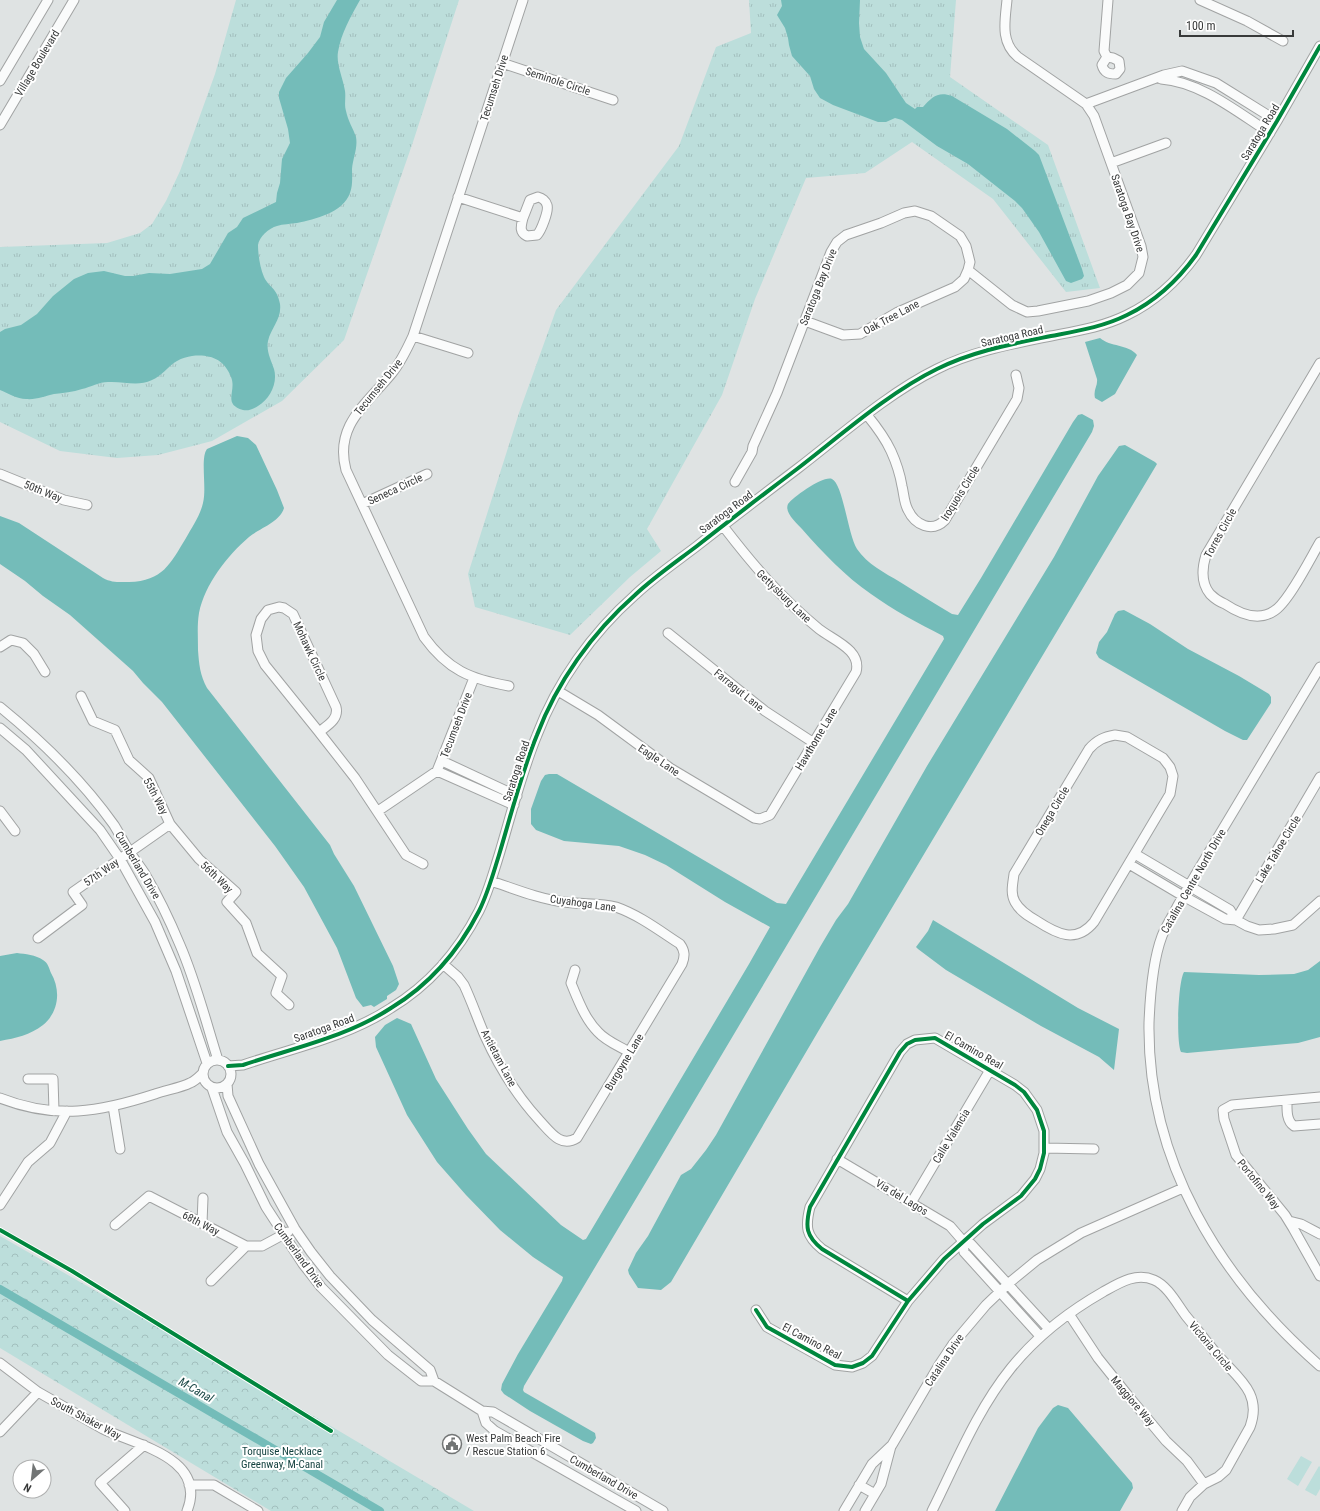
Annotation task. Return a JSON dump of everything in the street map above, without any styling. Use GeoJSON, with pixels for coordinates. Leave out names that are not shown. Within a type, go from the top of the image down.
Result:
{"type":"FeatureCollection","features":[{"type":"Feature","properties":{"kind":"street","name":"Village Boulevard"},"geometry":{"type":"LineString","coordinates":[[0,81],[48,0]]}},
{"type":"Feature","properties":{"kind":"street","name":"Village Boulevard"},"geometry":{"type":"LineString","coordinates":[[0,125],[74,0]]}},
{"type":"Feature","properties":{"kind":"street","name":"Tecumseh Drive"},"geometry":{"type":"LineString","coordinates":[[509,686],[474,678],[457,670],[441,658],[424,637],[344,464],[343,445],[346,432],[355,416],[399,364],[412,336],[523,0]]}},
{"type":"Feature","properties":{"kind":"street","name":"Saratoga Bay Drive"},"geometry":{"type":"LineString","coordinates":[[735,482],[752,452],[753,446],[777,393],[831,252],[837,242],[851,232],[881,223],[904,213],[915,211],[926,213],[960,236],[964,241],[970,262],[968,270],[1017,308],[1033,312],[1100,298],[1111,294],[1132,282],[1142,268],[1143,251],[1094,116],[1086,104],[1018,57],[1010,49],[1004,33],[1007,0]]}},
{"type":"Feature","properties":{"kind":"street"},"geometry":{"type":"LineString","coordinates":[[1106,57],[1104,51],[1108,0]]}},
{"type":"Feature","properties":{"kind":"street"},"geometry":{"type":"LineString","coordinates":[[1200,0],[1246,21],[1283,41]]}},
{"type":"Feature","properties":{"kind":"street","name":"Saratoga Road"},"geometry":{"type":"LineString","coordinates":[[228,1066],[244,1066],[340,1034],[373,1019],[411,995],[443,964],[470,928],[480,909],[491,881],[529,756],[538,732],[558,691],[585,649],[614,614],[652,580],[867,415],[914,382],[958,360],[1002,346],[1092,328],[1111,322],[1129,314],[1157,297],[1176,280],[1196,255],[1277,121],[1320,46]]}},
{"type":"Feature","properties":{"kind":"street","name":"Seminole Circle"},"geometry":{"type":"LineString","coordinates":[[502,63],[613,100]]}},
{"type":"Feature","properties":{"kind":"street"},"geometry":{"type":"LineString","coordinates":[[1086,104],[1164,75],[1182,71],[1216,83],[1277,121]]}},
{"type":"Feature","properties":{"kind":"street"},"geometry":{"type":"LineString","coordinates":[[1158,78],[1172,80],[1202,91],[1270,132]]}},
{"type":"Feature","properties":{"kind":"street"},"geometry":{"type":"LineString","coordinates":[[1111,163],[1166,143]]}},
{"type":"Feature","properties":{"kind":"street"},"geometry":{"type":"LineString","coordinates":[[458,197],[523,218]]}},
{"type":"Feature","properties":{"kind":"street","name":"Oak Tree Lane"},"geometry":{"type":"LineString","coordinates":[[804,321],[843,335],[860,334],[898,312],[956,287],[964,279],[968,270]]}},
{"type":"Feature","properties":{"kind":"street"},"geometry":{"type":"LineString","coordinates":[[412,336],[468,353]]}},
{"type":"Feature","properties":{"kind":"street","name":"Torres Circle"},"geometry":{"type":"LineString","coordinates":[[1320,363],[1206,556],[1203,571],[1206,587],[1210,594],[1241,613],[1255,616],[1269,614],[1275,611],[1285,601],[1320,542]]}},
{"type":"Feature","properties":{"kind":"street","name":"Iroquois Circle"},"geometry":{"type":"LineString","coordinates":[[867,415],[882,435],[891,452],[898,469],[906,505],[911,515],[915,520],[924,526],[936,526],[944,520],[1017,399],[1019,388],[1016,375]]}},
{"type":"Feature","properties":{"kind":"street","name":"50th Way"},"geometry":{"type":"LineString","coordinates":[[0,474],[64,500],[87,504]]}},
{"type":"Feature","properties":{"kind":"street","name":"Seneca Circle"},"geometry":{"type":"LineString","coordinates":[[362,504],[427,474]]}},
{"type":"Feature","properties":{"kind":"street","name":"Gettysburg Lane"},"geometry":{"type":"LineString","coordinates":[[723,526],[762,575],[780,594],[799,612],[852,652],[855,656]]}},
{"type":"Feature","properties":{"kind":"street","name":"Mohawk Circle"},"geometry":{"type":"LineString","coordinates":[[319,732],[336,717],[336,706],[293,614],[284,608],[273,608],[264,614],[258,624],[256,635],[258,651],[265,665],[355,778],[406,855],[423,864]]}},
{"type":"Feature","properties":{"kind":"street","name":"Farragut Lane"},"geometry":{"type":"LineString","coordinates":[[668,633],[765,711],[814,743]]}},
{"type":"Feature","properties":{"kind":"street"},"geometry":{"type":"LineString","coordinates":[[0,647],[11,640],[24,643],[34,654],[45,672]]}},
{"type":"Feature","properties":{"kind":"street","name":"Hawthorne Lane"},"geometry":{"type":"LineString","coordinates":[[765,817],[774,810],[856,672],[857,661],[855,656]]}},
{"type":"Feature","properties":{"kind":"street","name":"Catalina Centre North Drive"},"geometry":{"type":"LineString","coordinates":[[1320,667],[1183,896],[1162,936],[1152,987],[1149,1038],[1150,1064],[1158,1115],[1171,1158],[1183,1188],[1211,1239],[1244,1287],[1282,1331],[1320,1366]]}},
{"type":"Feature","properties":{"kind":"street","name":"Tecumseh Drive"},"geometry":{"type":"LineString","coordinates":[[474,678],[442,761],[516,801]]}},
{"type":"Feature","properties":{"kind":"street","name":"Eagle Lane"},"geometry":{"type":"LineString","coordinates":[[558,691],[598,715],[644,750],[688,779],[754,818],[765,817]]}},
{"type":"Feature","properties":{"kind":"street","name":"55th Way"},"geometry":{"type":"LineString","coordinates":[[81,696],[93,721],[115,730],[129,760],[149,778],[170,824],[130,852]]}},
{"type":"Feature","properties":{"kind":"street","name":"Cumberland Drive"},"geometry":{"type":"LineString","coordinates":[[0,707],[26,728],[73,774],[115,826],[145,875],[181,946],[218,1060]]}},
{"type":"Feature","properties":{"kind":"street","name":"Cumberland Drive"},"geometry":{"type":"LineString","coordinates":[[0,728],[26,750],[100,830],[120,859],[158,929],[176,971],[207,1063]]}},
{"type":"Feature","properties":{"kind":"street","name":"Onega Circle"},"geometry":{"type":"LineString","coordinates":[[1104,737],[1127,737],[1163,758],[1170,767],[1173,776],[1170,794],[1129,864],[1094,922],[1089,929],[1082,932],[1065,935],[1055,932],[1021,911],[1014,900],[1012,889],[1014,874],[1089,749],[1095,742],[1104,737]]}},
{"type":"Feature","properties":{"kind":"street"},"geometry":{"type":"LineString","coordinates":[[378,811],[437,771],[442,761]]}},
{"type":"Feature","properties":{"kind":"street","name":"Tecumseh Drive"},"geometry":{"type":"LineString","coordinates":[[437,771],[516,801]]}},
{"type":"Feature","properties":{"kind":"street","name":"Lake Tahoe Circle"},"geometry":{"type":"LineString","coordinates":[[1236,920],[1320,777]]}},
{"type":"Feature","properties":{"kind":"street"},"geometry":{"type":"LineString","coordinates":[[0,811],[15,831]]}},
{"type":"Feature","properties":{"kind":"street","name":"56th Way"},"geometry":{"type":"LineString","coordinates":[[170,824],[199,860],[236,892],[227,902],[246,923],[256,953],[282,976],[276,992],[289,1005]]}},
{"type":"Feature","properties":{"kind":"street","name":"57th Way"},"geometry":{"type":"LineString","coordinates":[[38,938],[82,905],[73,892],[130,852]]}},
{"type":"Feature","properties":{"kind":"street"},"geometry":{"type":"LineString","coordinates":[[1135,854],[1230,910],[1236,920]]}},
{"type":"Feature","properties":{"kind":"street"},"geometry":{"type":"LineString","coordinates":[[1129,864],[1183,896],[1226,919],[1236,920],[1259,930],[1293,925],[1320,901]]}},
{"type":"Feature","properties":{"kind":"street","name":"Cuyahoga Lane"},"geometry":{"type":"LineString","coordinates":[[491,881],[552,900],[600,904],[617,907],[628,912],[680,944],[684,953],[684,959],[675,976]]}},
{"type":"Feature","properties":{"kind":"street","name":"Antietam Lane"},"geometry":{"type":"LineString","coordinates":[[443,964],[458,977],[464,985],[496,1059],[518,1094],[553,1135],[562,1141],[567,1142]]}},
{"type":"Feature","properties":{"kind":"street"},"geometry":{"type":"LineString","coordinates":[[575,970],[571,983],[591,1024],[608,1040],[629,1052]]}},
{"type":"Feature","properties":{"kind":"street","name":"Burgoyne Lane"},"geometry":{"type":"LineString","coordinates":[[567,1142],[573,1140],[581,1133],[675,976]]}},
{"type":"Feature","properties":{"kind":"street","name":"El Camino Real"},"geometry":{"type":"LineString","coordinates":[[756,1310],[767,1327],[836,1365],[847,1367],[863,1363],[872,1356],[908,1301],[944,1259],[983,1224],[1021,1196],[1028,1188],[1040,1169],[1045,1148],[1042,1120],[1031,1101],[1015,1085],[935,1038],[916,1040],[907,1044],[900,1052],[810,1207],[806,1220],[808,1232],[812,1242],[908,1301]]}},
{"type":"Feature","properties":{"kind":"street"},"geometry":{"type":"LineString","coordinates":[[0,1098],[30,1107],[54,1111],[94,1110],[113,1106],[191,1083],[202,1074],[207,1063],[218,1060],[222,1061],[228,1066]]}},
{"type":"Feature","properties":{"kind":"street","name":"Cumberland Drive"},"geometry":{"type":"LineString","coordinates":[[228,1066],[230,1069],[228,1096],[246,1137],[295,1229],[311,1252],[345,1292],[372,1320],[430,1370],[434,1381]]}},
{"type":"Feature","properties":{"kind":"street","name":"Saratoga Road"},"geometry":{"type":"LineString","coordinates":[[229,1081],[244,1066]]}},
{"type":"Feature","properties":{"kind":"street","name":"Calle Valencia"},"geometry":{"type":"LineString","coordinates":[[911,1203],[990,1070]]}},
{"type":"Feature","properties":{"kind":"street","name":"Cumberland Drive"},"geometry":{"type":"LineString","coordinates":[[202,1074],[203,1079],[210,1086],[227,1132],[266,1206],[303,1264],[321,1287],[388,1355],[421,1381],[434,1381],[482,1411],[493,1412],[664,1511]]}},
{"type":"Feature","properties":{"kind":"street"},"geometry":{"type":"LineString","coordinates":[[28,1079],[53,1079],[54,1111]]}},
{"type":"Feature","properties":{"kind":"street"},"geometry":{"type":"LineString","coordinates":[[191,1083],[220,1088],[229,1081]]}},
{"type":"Feature","properties":{"kind":"street","name":"Portofino Way"},"geometry":{"type":"LineString","coordinates":[[1320,1097],[1232,1105],[1223,1110],[1224,1118],[1236,1155],[1288,1221],[1320,1276]]}},
{"type":"Feature","properties":{"kind":"street"},"geometry":{"type":"LineString","coordinates":[[1287,1100],[1289,1121],[1291,1124],[1294,1126],[1320,1124]]}},
{"type":"Feature","properties":{"kind":"street"},"geometry":{"type":"LineString","coordinates":[[113,1106],[120,1149]]}},
{"type":"Feature","properties":{"kind":"street"},"geometry":{"type":"LineString","coordinates":[[0,1205],[28,1162],[50,1143],[67,1111]]}},
{"type":"Feature","properties":{"kind":"street"},"geometry":{"type":"LineString","coordinates":[[1045,1148],[1094,1149]]}},
{"type":"Feature","properties":{"kind":"street","name":"Via del Lagos"},"geometry":{"type":"LineString","coordinates":[[837,1159],[945,1223],[963,1241],[971,1244],[1009,1283]]}},
{"type":"Feature","properties":{"kind":"street"},"geometry":{"type":"LineString","coordinates":[[1049,1329],[1009,1283],[1037,1260],[1081,1233],[1183,1188]]}},
{"type":"Feature","properties":{"kind":"street","name":"68th Way"},"geometry":{"type":"LineString","coordinates":[[115,1225],[149,1196],[246,1246]]}},
{"type":"Feature","properties":{"kind":"street"},"geometry":{"type":"LineString","coordinates":[[202,1223],[203,1198]]}},
{"type":"Feature","properties":{"kind":"street"},"geometry":{"type":"LineString","coordinates":[[1288,1221],[1301,1224],[1320,1234]]}},
{"type":"Feature","properties":{"kind":"street"},"geometry":{"type":"LineString","coordinates":[[212,1281],[246,1246],[262,1246],[295,1229]]}},
{"type":"Feature","properties":{"kind":"street","name":"Via del Lagos"},"geometry":{"type":"LineString","coordinates":[[963,1241],[964,1252],[1000,1291]]}},
{"type":"Feature","properties":{"kind":"street"},"geometry":{"type":"LineString","coordinates":[[1308,1256],[1320,1262]]}},
{"type":"Feature","properties":{"kind":"street","name":"Victoria Circle"},"geometry":{"type":"LineString","coordinates":[[932,1511],[982,1411],[1011,1368],[1040,1336],[1069,1314],[1100,1294],[1131,1278],[1138,1277],[1153,1279],[1167,1290],[1228,1368],[1245,1386],[1251,1395],[1254,1404],[1253,1420],[1226,1470],[1204,1484],[1190,1496],[1182,1511]]}},
{"type":"Feature","properties":{"kind":"street","name":"Catalina Drive"},"geometry":{"type":"LineString","coordinates":[[865,1511],[881,1484],[892,1445],[939,1365],[969,1324],[1009,1283]]}},
{"type":"Feature","properties":{"kind":"street"},"geometry":{"type":"LineString","coordinates":[[1000,1291],[1040,1336]]}},
{"type":"Feature","properties":{"kind":"street","name":"Maggiore Way"},"geometry":{"type":"LineString","coordinates":[[1069,1314],[1098,1358],[1166,1441],[1187,1461],[1204,1484]]}},
{"type":"Feature","properties":{"kind":"street","name":"South Shaker Way"},"geometry":{"type":"LineString","coordinates":[[0,1363],[38,1392],[108,1432],[144,1445],[175,1462],[185,1474],[189,1485]]}},
{"type":"Feature","properties":{"kind":"street"},"geometry":{"type":"LineString","coordinates":[[0,1432],[38,1392]]}},
{"type":"Feature","properties":{"kind":"street","name":"Cumberland Drive"},"geometry":{"type":"LineString","coordinates":[[482,1411],[486,1423],[495,1432],[636,1511]]}},
{"type":"Feature","properties":{"kind":"street"},"geometry":{"type":"LineString","coordinates":[[125,1511],[100,1483],[144,1445]]}},
{"type":"Feature","properties":{"kind":"street","name":"Catalina Drive"},"geometry":{"type":"LineString","coordinates":[[844,1511],[858,1485],[872,1464],[892,1445]]}},
{"type":"Feature","properties":{"kind":"street"},"geometry":{"type":"LineString","coordinates":[[187,1511],[190,1500],[189,1485],[214,1485],[258,1511]]}},
{"type":"Feature","properties":{"kind":"street"},"geometry":{"type":"LineString","coordinates":[[858,1485],[875,1494]]}},
{"type":"Feature","properties":{"kind":"green space"},"geometry":{"type":"Polygon","coordinates":[[[236,0],[459,0],[413,142],[344,340],[282,401],[212,441],[158,455],[117,458],[60,451],[0,422],[0,247],[107,243],[140,233],[152,224],[166,201],[180,171],[215,74],[236,0]]]}},
{"type":"Feature","properties":{"kind":"green space"},"geometry":{"type":"Polygon","coordinates":[[[749,0],[956,0],[950,77],[1048,145],[1100,288],[1066,292],[993,199],[912,142],[865,173],[806,178],[755,299],[722,395],[647,529],[661,551],[630,577],[570,635],[475,607],[468,574],[519,413],[556,310],[679,146],[716,47],[751,33],[749,0]]]}},
{"type":"Feature","properties":{"kind":"green space","name":"Torquise Necklace Greenway, M-Canal"},"geometry":{"type":"Polygon","coordinates":[[[0,1236],[329,1425],[474,1511],[271,1511],[0,1348],[0,1236]]]}},
{"type":"Feature","properties":{"kind":"green space"},"geometry":{"type":"Polygon","coordinates":[[[1301,1456],[1312,1462],[1298,1486],[1287,1479],[1301,1456]]]}},
{"type":"Feature","properties":{"kind":"green space"},"geometry":{"type":"Polygon","coordinates":[[[1319,1466],[1320,1489],[1316,1496],[1305,1490],[1319,1466]]]}},
{"type":"Feature","properties":{"kind":"water"},"geometry":{"type":"Polygon","coordinates":[[[337,0],[360,0],[344,31],[338,52],[339,66],[345,91],[345,108],[356,137],[356,149],[352,169],[352,187],[346,200],[341,206],[328,214],[297,223],[274,227],[265,233],[260,239],[258,245],[260,265],[266,281],[277,294],[280,304],[278,319],[268,341],[268,352],[274,369],[275,380],[272,390],[266,399],[258,406],[250,410],[243,410],[237,407],[232,401],[232,382],[228,371],[216,359],[205,356],[183,358],[174,363],[156,378],[141,383],[105,382],[75,391],[30,399],[19,398],[0,390],[0,332],[5,329],[21,325],[37,314],[53,296],[74,279],[88,273],[104,271],[125,276],[133,276],[149,273],[170,274],[202,269],[210,264],[228,233],[237,227],[243,218],[276,202],[280,183],[282,159],[290,143],[288,129],[279,98],[279,92],[286,78],[320,37],[324,22],[337,0]]]}},
{"type":"Feature","properties":{"kind":"water"},"geometry":{"type":"Polygon","coordinates":[[[781,0],[860,0],[860,37],[864,49],[886,73],[906,103],[915,109],[917,107],[923,107],[929,100],[936,96],[943,94],[952,96],[1007,129],[1035,151],[1039,155],[1082,269],[1084,276],[1082,279],[1071,283],[1066,281],[1039,232],[1022,208],[968,164],[937,146],[902,120],[895,118],[886,122],[878,122],[833,105],[820,98],[814,89],[810,76],[792,56],[785,28],[777,15],[782,6],[781,0]]]}},
{"type":"Feature","properties":{"kind":"water"},"geometry":{"type":"Polygon","coordinates":[[[1100,338],[1109,343],[1129,349],[1137,355],[1115,394],[1102,402],[1095,398],[1097,379],[1085,342],[1100,338]]]}},
{"type":"Feature","properties":{"kind":"water"},"geometry":{"type":"Polygon","coordinates":[[[1082,414],[1093,420],[1094,426],[1092,432],[524,1386],[524,1392],[595,1433],[596,1438],[593,1443],[591,1444],[583,1441],[530,1411],[504,1394],[501,1390],[502,1384],[518,1354],[563,1277],[533,1257],[500,1230],[437,1162],[407,1115],[376,1047],[375,1037],[385,1025],[397,1018],[411,1024],[436,1079],[486,1154],[561,1225],[583,1240],[586,1239],[770,927],[725,902],[666,865],[645,855],[619,846],[564,841],[536,830],[531,824],[531,809],[541,781],[545,775],[557,774],[777,903],[786,904],[944,639],[943,636],[888,605],[852,580],[794,521],[789,514],[787,507],[788,504],[816,483],[822,480],[832,479],[836,483],[839,490],[854,542],[861,554],[882,572],[952,614],[958,615],[1073,422],[1078,415],[1082,414]]]}},
{"type":"Feature","properties":{"kind":"water"},"geometry":{"type":"Polygon","coordinates":[[[237,436],[248,438],[256,445],[284,508],[282,513],[274,521],[249,537],[233,553],[218,571],[206,592],[199,613],[198,622],[198,650],[201,674],[207,688],[330,845],[354,886],[393,966],[399,984],[396,990],[387,996],[387,999],[374,1007],[371,1005],[363,1007],[356,998],[337,948],[304,887],[275,846],[162,702],[133,671],[70,615],[0,564],[0,516],[19,523],[106,580],[119,582],[141,581],[158,574],[175,556],[200,512],[204,497],[204,459],[207,449],[237,436]]]}},
{"type":"Feature","properties":{"kind":"water"},"geometry":{"type":"Polygon","coordinates":[[[1125,445],[1157,464],[819,1030],[671,1282],[661,1290],[638,1288],[628,1270],[636,1253],[648,1236],[681,1175],[691,1169],[716,1135],[820,947],[836,920],[848,904],[927,766],[1054,557],[1098,476],[1119,446],[1125,445]]]}},
{"type":"Feature","properties":{"kind":"water"},"geometry":{"type":"Polygon","coordinates":[[[1124,610],[1150,624],[1188,649],[1269,694],[1271,697],[1271,703],[1247,740],[1243,740],[1225,731],[1099,658],[1096,653],[1099,642],[1107,632],[1115,614],[1118,611],[1124,610]]]}},
{"type":"Feature","properties":{"kind":"water"},"geometry":{"type":"Polygon","coordinates":[[[933,920],[1078,1008],[1119,1029],[1114,1070],[1099,1057],[1041,1026],[946,970],[918,949],[916,947],[928,931],[933,920]]]}},
{"type":"Feature","properties":{"kind":"water"},"geometry":{"type":"Polygon","coordinates":[[[17,953],[37,957],[46,963],[56,986],[57,1000],[52,1014],[43,1025],[28,1034],[0,1041],[0,956],[17,953]]]}},
{"type":"Feature","properties":{"kind":"water"},"geometry":{"type":"Polygon","coordinates":[[[1320,961],[1320,1037],[1298,1043],[1187,1053],[1181,1052],[1179,1046],[1178,1012],[1180,987],[1184,972],[1259,975],[1294,974],[1308,970],[1320,961]]]}},
{"type":"Feature","properties":{"kind":"water"},"geometry":{"type":"Polygon","coordinates":[[[1058,1405],[1068,1408],[1132,1483],[1133,1488],[1120,1511],[995,1511],[1038,1428],[1053,1408],[1058,1405]]]}},
{"type":"Feature","properties":{"kind":"waterway","name":"M-Canal"},"geometry":{"type":"LineString","coordinates":[[0,1289],[380,1511]]}},
{"type":"Feature","properties":{"kind":"cycle path"},"geometry":{"type":"LineString","coordinates":[[228,1066],[243,1065],[319,1041],[356,1027],[391,1008],[418,989],[442,966],[462,939],[479,911],[488,890],[531,750],[545,715],[565,677],[577,659],[604,625],[642,588],[657,576],[900,390],[937,369],[965,357],[1007,345],[1109,323],[1138,309],[1166,289],[1182,273],[1196,255],[1277,121],[1320,46]]}},
{"type":"Feature","properties":{"kind":"cycle path"},"geometry":{"type":"LineString","coordinates":[[756,1310],[767,1327],[835,1365],[852,1367],[863,1363],[872,1356],[908,1301],[944,1259],[983,1224],[1021,1196],[1035,1179],[1040,1169],[1044,1153],[1044,1131],[1037,1110],[1024,1092],[1015,1085],[935,1038],[915,1040],[907,1044],[900,1052],[810,1207],[807,1226],[813,1240],[822,1249],[908,1301]]}},
{"type":"Feature","properties":{"kind":"cycle path"},"geometry":{"type":"LineString","coordinates":[[0,1230],[72,1271],[331,1431]]}},
{"type":"Feature","properties":{"kind":"place","name":"West Palm Beach Fire / Rescue Station 6"},"geometry":{"type":"Point","coordinates":[452,1444]}}]}
